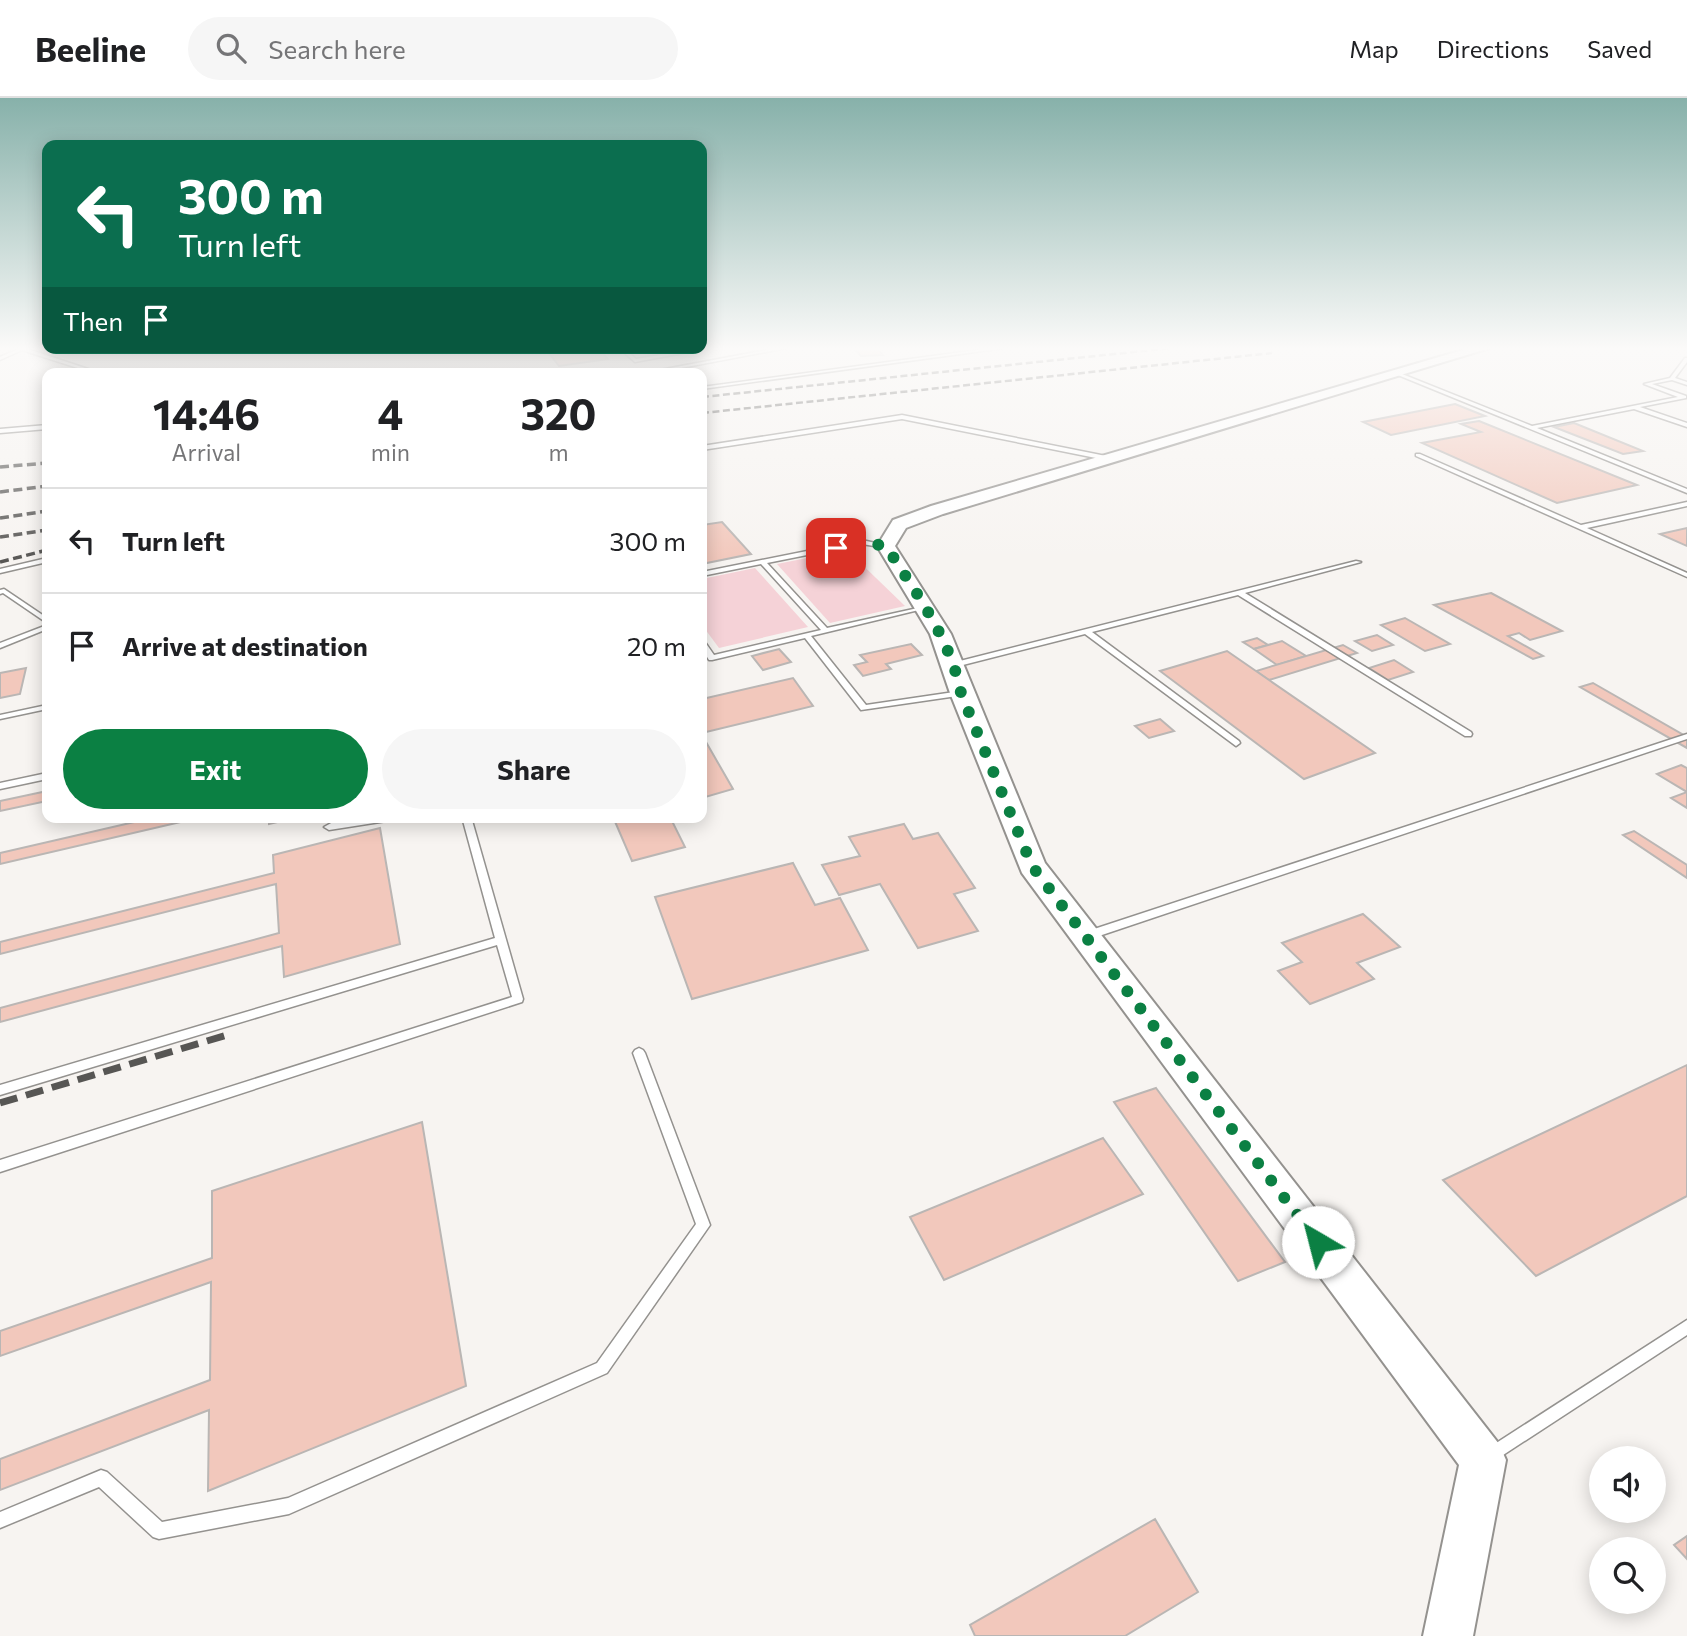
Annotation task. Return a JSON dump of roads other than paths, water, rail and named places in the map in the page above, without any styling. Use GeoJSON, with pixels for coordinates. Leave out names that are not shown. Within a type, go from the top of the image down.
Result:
{"type":"FeatureCollection","features":[{"type":"Feature","properties":{"kind":"street"},"geometry":{"type":"LineString","coordinates":[[1244,419],[899,524],[886,546],[926,607],[958,679],[1032,866],[1483,1460],[1448,1636]]}},
{"type":"Feature","properties":{"kind":"lane"},"geometry":{"type":"LineString","coordinates":[[707,446],[890,419]]}},
{"type":"Feature","properties":{"kind":"lane"},"geometry":{"type":"LineString","coordinates":[[911,419],[1111,459]]}},
{"type":"Feature","properties":{"kind":"lane"},"geometry":{"type":"LineString","coordinates":[[1507,419],[1687,491]]}},
{"type":"Feature","properties":{"kind":"lane"},"geometry":{"type":"LineString","coordinates":[[1530,428],[1575,419]]}},
{"type":"Feature","properties":{"kind":"lane"},"geometry":{"type":"LineString","coordinates":[[1668,419],[1687,425]]}},
{"type":"Feature","properties":{"kind":"lane"},"geometry":{"type":"LineString","coordinates":[[0,431],[42,427]]}},
{"type":"Feature","properties":{"kind":"lane"},"geometry":{"type":"LineString","coordinates":[[1418,455],[1687,575]]}},
{"type":"Feature","properties":{"kind":"lane"},"geometry":{"type":"LineString","coordinates":[[1580,528],[1687,504]]}},
{"type":"Feature","properties":{"kind":"lane"},"geometry":{"type":"LineString","coordinates":[[707,572],[862,542],[886,546]]}},
{"type":"Feature","properties":{"kind":"lane"},"geometry":{"type":"LineString","coordinates":[[0,571],[42,560]]}},
{"type":"Feature","properties":{"kind":"lane"},"geometry":{"type":"LineString","coordinates":[[763,562],[825,630]]}},
{"type":"Feature","properties":{"kind":"lane"},"geometry":{"type":"LineString","coordinates":[[806,635],[864,708],[958,679],[1086,631],[1358,562]]}},
{"type":"Feature","properties":{"kind":"lane"},"geometry":{"type":"LineString","coordinates":[[0,592],[4,591],[42,620]]}},
{"type":"Feature","properties":{"kind":"lane"},"geometry":{"type":"LineString","coordinates":[[1239,592],[1468,734]]}},
{"type":"Feature","properties":{"kind":"lane"},"geometry":{"type":"LineString","coordinates":[[707,651],[712,658],[926,607]]}},
{"type":"Feature","properties":{"kind":"lane"},"geometry":{"type":"LineString","coordinates":[[0,646],[42,626]]}},
{"type":"Feature","properties":{"kind":"lane"},"geometry":{"type":"LineString","coordinates":[[1086,631],[1236,743]]}},
{"type":"Feature","properties":{"kind":"lane"},"geometry":{"type":"LineString","coordinates":[[0,717],[42,708]]}},
{"type":"Feature","properties":{"kind":"lane"},"geometry":{"type":"LineString","coordinates":[[1086,936],[1687,736]]}},
{"type":"Feature","properties":{"kind":"lane"},"geometry":{"type":"LineString","coordinates":[[0,786],[42,777]]}},
{"type":"Feature","properties":{"kind":"lane"},"geometry":{"type":"LineString","coordinates":[[337,823],[329,827],[355,823]]}},
{"type":"Feature","properties":{"kind":"lane"},"geometry":{"type":"LineString","coordinates":[[0,1166],[518,999],[468,823]]}},
{"type":"Feature","properties":{"kind":"lane"},"geometry":{"type":"LineString","coordinates":[[0,1090],[501,940]]}},
{"type":"Feature","properties":{"kind":"lane"},"geometry":{"type":"LineString","coordinates":[[0,1520],[101,1478],[159,1531],[289,1506],[602,1368],[703,1225],[639,1053]]}},
{"type":"Feature","properties":{"kind":"lane"},"geometry":{"type":"LineString","coordinates":[[1483,1460],[1687,1327]]}},
{"type":"Feature","properties":{"kind":"railway"},"geometry":{"type":"LineString","coordinates":[[0,467],[42,463]]}},
{"type":"Feature","properties":{"kind":"railway"},"geometry":{"type":"LineString","coordinates":[[0,492],[42,487]]}},
{"type":"Feature","properties":{"kind":"railway"},"geometry":{"type":"LineString","coordinates":[[0,518],[42,512]]}},
{"type":"Feature","properties":{"kind":"railway"},"geometry":{"type":"LineString","coordinates":[[0,537],[42,531]]}},
{"type":"Feature","properties":{"kind":"railway"},"geometry":{"type":"LineString","coordinates":[[0,562],[42,551]]}},
{"type":"Feature","properties":{"kind":"railway"},"geometry":{"type":"LineString","coordinates":[[0,1103],[227,1035]]}}]}
